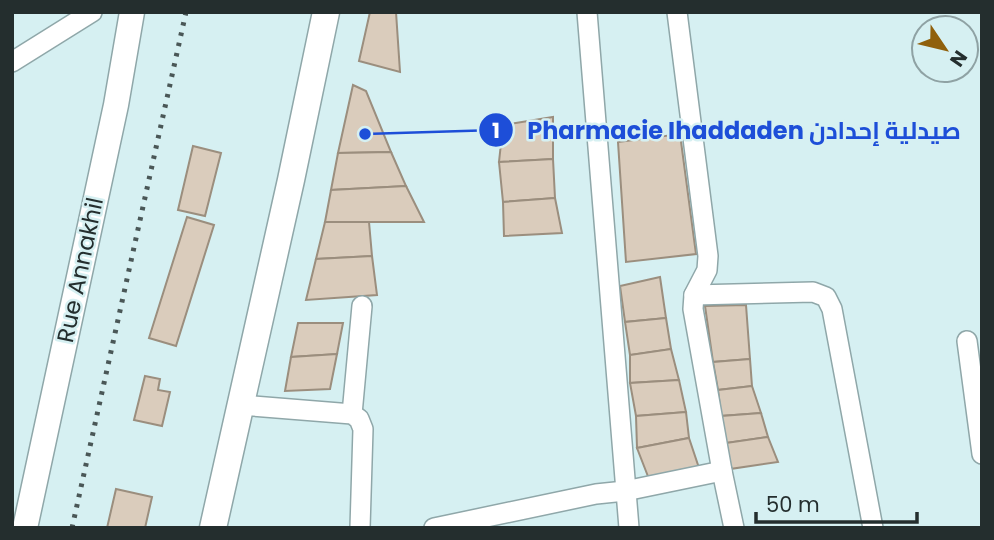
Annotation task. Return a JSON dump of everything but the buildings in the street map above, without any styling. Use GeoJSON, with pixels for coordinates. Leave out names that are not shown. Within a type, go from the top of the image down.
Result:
{"type":"FeatureCollection","features":[{"type":"Feature","properties":{"kind":"main road"},"geometry":{"type":"LineString","coordinates":[[213,528],[326,12]]}},
{"type":"Feature","properties":{"kind":"street"},"geometry":{"type":"LineString","coordinates":[[12,62],[92,12]]}},
{"type":"Feature","properties":{"kind":"street","name":"Rue Annakhil"},"geometry":{"type":"LineString","coordinates":[[25,528],[116,105],[132,12]]}},
{"type":"Feature","properties":{"kind":"street"},"geometry":{"type":"LineString","coordinates":[[587,12],[629,528]]}},
{"type":"Feature","properties":{"kind":"street"},"geometry":{"type":"LineString","coordinates":[[677,12],[708,256],[707,270],[694,295],[695,329],[734,528]]}},
{"type":"Feature","properties":{"kind":"street"},"geometry":{"type":"LineString","coordinates":[[694,295],[813,292],[825,297],[832,309],[873,528]]}},
{"type":"Feature","properties":{"kind":"street"},"geometry":{"type":"LineString","coordinates":[[352,414],[362,306]]}},
{"type":"Feature","properties":{"kind":"street"},"geometry":{"type":"LineString","coordinates":[[967,341],[982,454]]}},
{"type":"Feature","properties":{"kind":"street"},"geometry":{"type":"LineString","coordinates":[[240,405],[352,414],[359,419],[363,429],[360,528]]}},
{"type":"Feature","properties":{"kind":"street"},"geometry":{"type":"LineString","coordinates":[[434,528],[722,471]]}},
{"type":"Feature","properties":{"kind":"railway"},"geometry":{"type":"LineString","coordinates":[[72,528],[186,12]]}},
{"type":"Feature","properties":{"kind":"place","name":"Pharmacie Ihaddaden صيدلية إحدادن"},"geometry":{"type":"Point","coordinates":[365,134]}}]}
